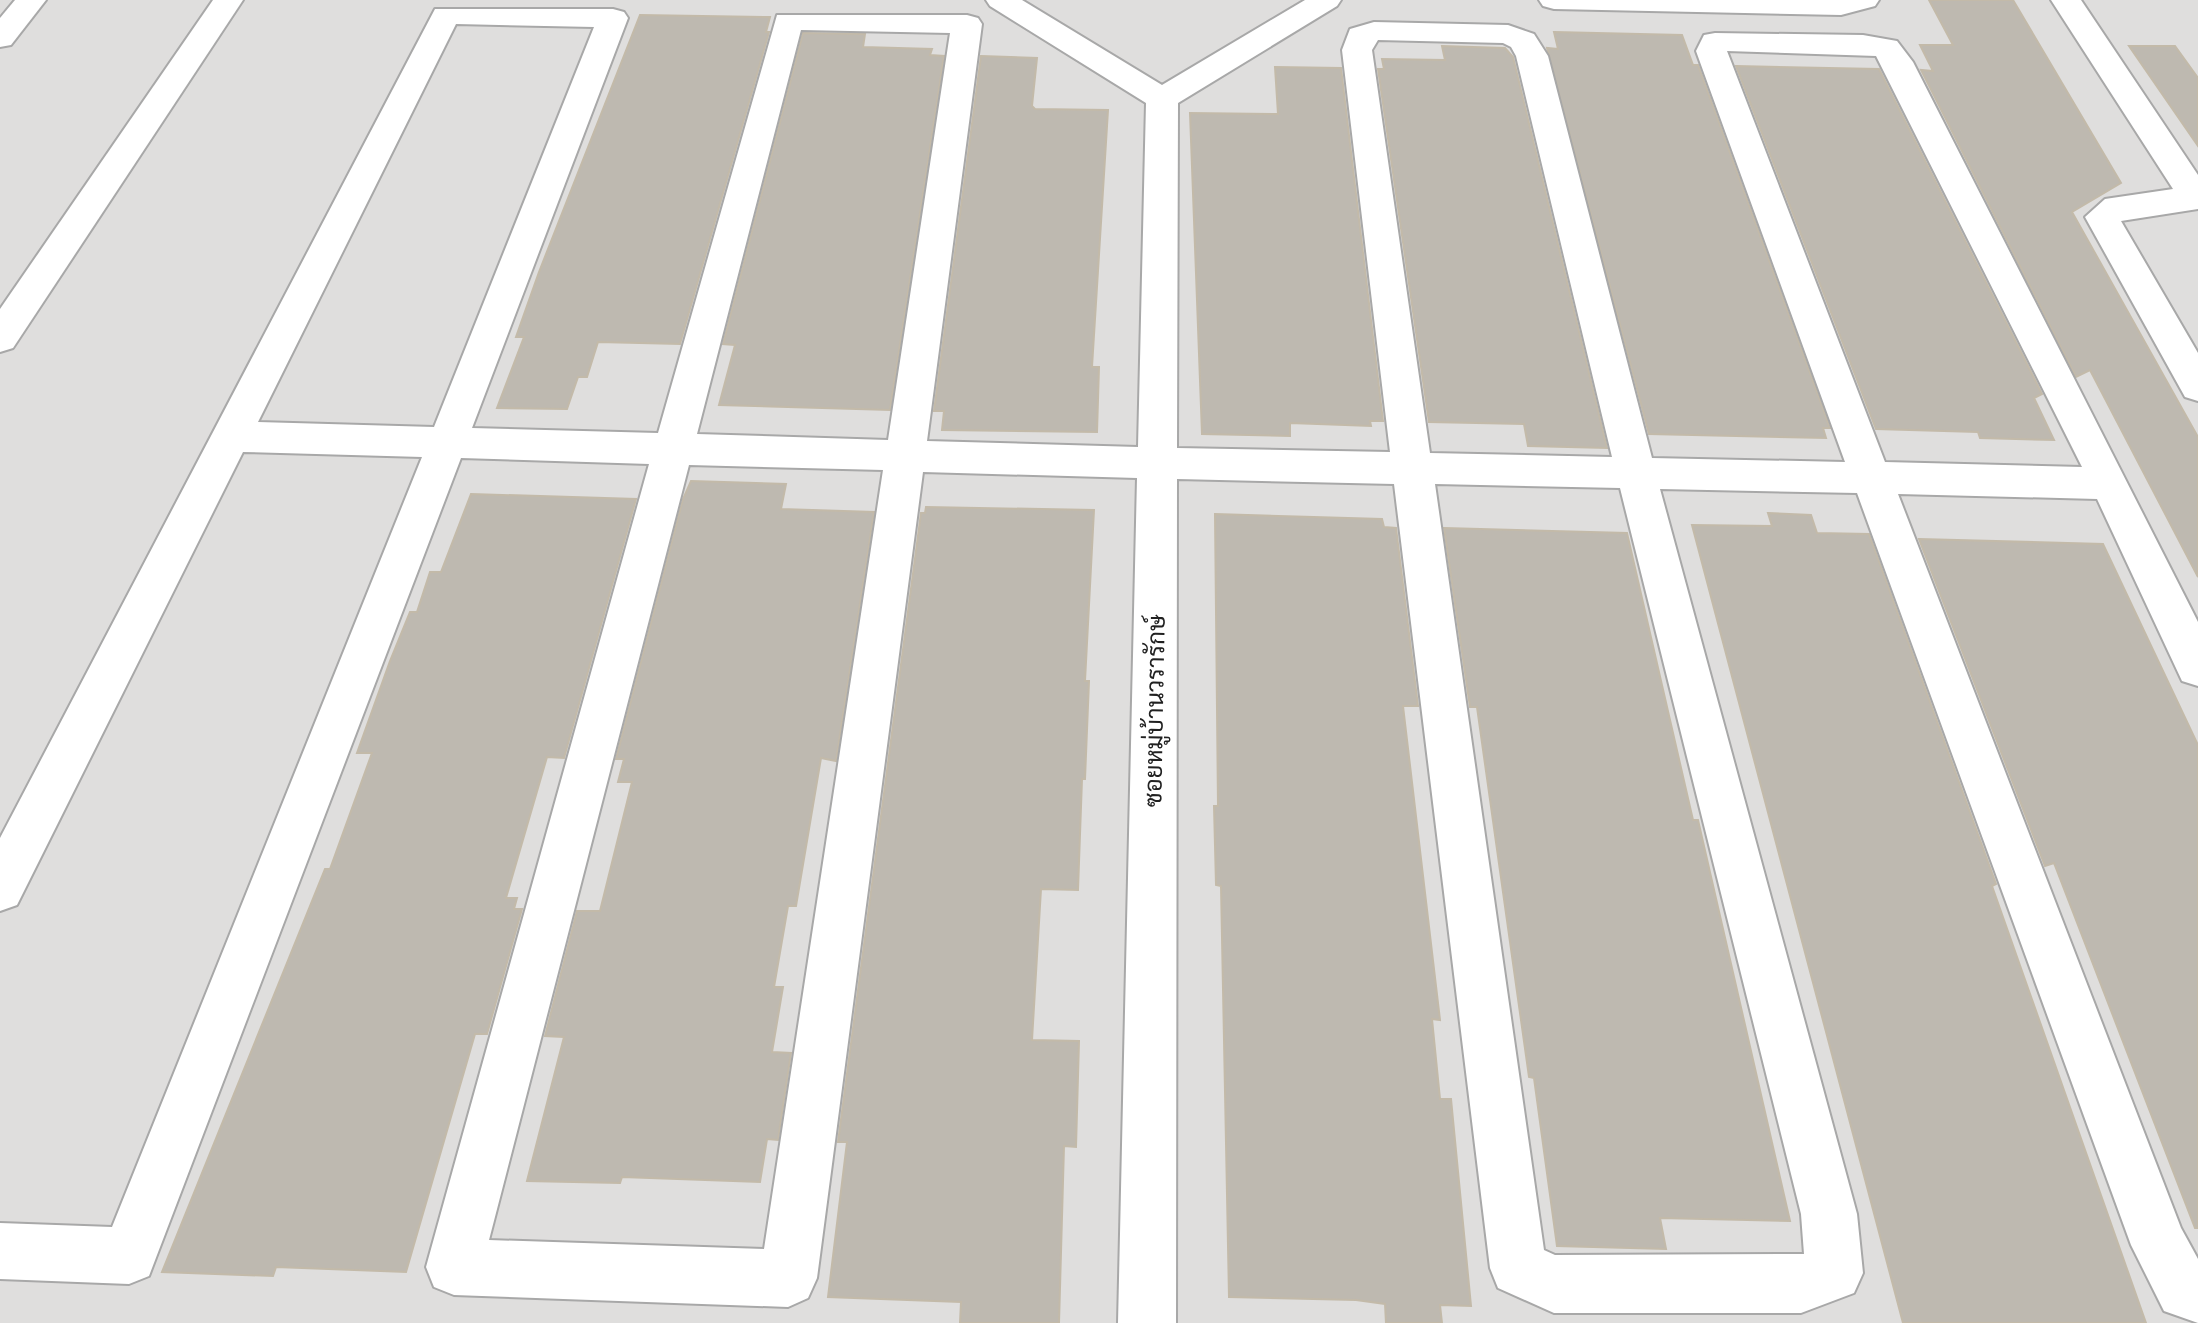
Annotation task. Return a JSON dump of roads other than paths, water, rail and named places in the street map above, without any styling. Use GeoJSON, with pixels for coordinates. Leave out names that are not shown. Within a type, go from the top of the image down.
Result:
{"type":"FeatureCollection","features":[{"type":"Feature","properties":{"kind":"street"},"geometry":{"type":"LineString","coordinates":[[0,38],[31,0]]}},
{"type":"Feature","properties":{"kind":"street"},"geometry":{"type":"LineString","coordinates":[[0,338],[228,0]]}},
{"type":"Feature","properties":{"kind":"street"},"geometry":{"type":"LineString","coordinates":[[1001,0],[1162,99],[1326,0]]}},
{"type":"Feature","properties":{"kind":"street"},"geometry":{"type":"LineString","coordinates":[[1554,0],[1841,6],[1864,0]]}},
{"type":"Feature","properties":{"kind":"street"},"geometry":{"type":"LineString","coordinates":[[2066,0],[2197,198],[2117,207],[2102,217],[2198,387]]}},
{"type":"Feature","properties":{"kind":"street"},"geometry":{"type":"LineString","coordinates":[[0,888],[446,15],[613,18],[129,1256],[0,1251]]}},
{"type":"Feature","properties":{"kind":"street"},"geometry":{"type":"LineString","coordinates":[[788,21],[967,24],[905,455],[788,1278],[454,1267],[788,21]]}},
{"type":"Feature","properties":{"kind":"street"},"geometry":{"type":"LineString","coordinates":[[1374,31],[1508,34],[1523,41],[1532,56],[1636,473],[1829,1214],[1834,1273],[1801,1284],[1554,1284],[1518,1268],[1357,50],[1361,36],[1374,31]]}},
{"type":"Feature","properties":{"kind":"street"},"geometry":{"type":"LineString","coordinates":[[2198,667],[2110,483],[1897,62],[1886,48],[1848,43],[1715,42],[1711,51],[2159,1245],[2184,1291],[2198,1296]]}},
{"type":"Feature","properties":{"kind":"street","name":"ซอยหมู่บ้านวรารักษ์"},"geometry":{"type":"LineString","coordinates":[[1147,1323],[1162,99]]}},
{"type":"Feature","properties":{"kind":"street"},"geometry":{"type":"LineString","coordinates":[[230,436],[1158,463],[2110,483]]}}]}
